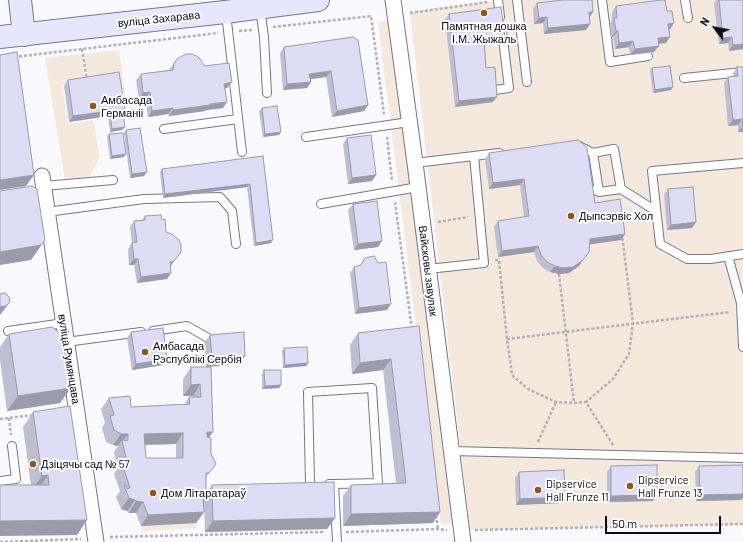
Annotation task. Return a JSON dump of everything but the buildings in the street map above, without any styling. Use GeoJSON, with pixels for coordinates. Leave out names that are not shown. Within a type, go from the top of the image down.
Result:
{"type":"FeatureCollection","features":[{"type":"Feature","properties":{"kind":"main road"},"geometry":{"type":"LineString","coordinates":[[20,0],[24,35]]}},
{"type":"Feature","properties":{"kind":"main road","name":"вуліца Захарава"},"geometry":{"type":"LineString","coordinates":[[0,38],[24,35],[227,22],[261,18],[318,0]]}},
{"type":"Feature","properties":{"kind":"street","name":"Вайсковы завулак"},"geometry":{"type":"LineString","coordinates":[[393,0],[451,451],[466,536]]}},
{"type":"Feature","properties":{"kind":"street","name":"вуліца Румянцава"},"geometry":{"type":"LineString","coordinates":[[43,181],[64,323],[90,540]]}},
{"type":"Feature","properties":{"kind":"lane"},"geometry":{"type":"LineString","coordinates":[[495,90],[509,88],[498,0]]}},
{"type":"Feature","properties":{"kind":"lane"},"geometry":{"type":"LineString","coordinates":[[517,0],[527,82]]}},
{"type":"Feature","properties":{"kind":"lane"},"geometry":{"type":"LineString","coordinates":[[602,0],[610,62],[648,56]]}},
{"type":"Feature","properties":{"kind":"lane"},"geometry":{"type":"LineString","coordinates":[[685,0],[688,18]]}},
{"type":"Feature","properties":{"kind":"lane"},"geometry":{"type":"LineString","coordinates":[[261,18],[267,93]]}},
{"type":"Feature","properties":{"kind":"lane"},"geometry":{"type":"LineString","coordinates":[[227,22],[242,152]]}},
{"type":"Feature","properties":{"kind":"lane"},"geometry":{"type":"LineString","coordinates":[[684,78],[743,72]]}},
{"type":"Feature","properties":{"kind":"lane"},"geometry":{"type":"LineString","coordinates":[[164,129],[238,119]]}},
{"type":"Feature","properties":{"kind":"lane"},"geometry":{"type":"LineString","coordinates":[[306,137],[409,122]]}},
{"type":"Feature","properties":{"kind":"lane"},"geometry":{"type":"LineString","coordinates":[[573,143],[593,153],[614,149],[621,189]]}},
{"type":"Feature","properties":{"kind":"lane"},"geometry":{"type":"LineString","coordinates":[[415,163],[504,152]]}},
{"type":"Feature","properties":{"kind":"lane"},"geometry":{"type":"LineString","coordinates":[[593,153],[599,192]]}},
{"type":"Feature","properties":{"kind":"lane"},"geometry":{"type":"LineString","coordinates":[[428,269],[484,262],[474,156]]}},
{"type":"Feature","properties":{"kind":"lane"},"geometry":{"type":"LineString","coordinates":[[743,163],[652,171],[660,244],[687,259],[711,259],[743,254]]}},
{"type":"Feature","properties":{"kind":"lane"},"geometry":{"type":"LineString","coordinates":[[43,181],[113,180]]}},
{"type":"Feature","properties":{"kind":"lane"},"geometry":{"type":"LineString","coordinates":[[587,185],[599,192],[621,189],[656,211]]}},
{"type":"Feature","properties":{"kind":"lane"},"geometry":{"type":"LineString","coordinates":[[321,204],[418,187]]}},
{"type":"Feature","properties":{"kind":"lane"},"geometry":{"type":"LineString","coordinates":[[47,212],[144,199],[220,198],[232,211],[236,244]]}},
{"type":"Feature","properties":{"kind":"lane"},"geometry":{"type":"LineString","coordinates":[[728,256],[741,303],[743,348]]}},
{"type":"Feature","properties":{"kind":"lane"},"geometry":{"type":"LineString","coordinates":[[8,331],[64,323]]}},
{"type":"Feature","properties":{"kind":"lane"},"geometry":{"type":"LineString","coordinates":[[66,342],[187,326],[210,339]]}},
{"type":"Feature","properties":{"kind":"lane"},"geometry":{"type":"LineString","coordinates":[[372,388],[378,483],[334,484],[306,484],[308,392],[372,388]]}},
{"type":"Feature","properties":{"kind":"lane"},"geometry":{"type":"LineString","coordinates":[[0,481],[16,479],[12,446]]}},
{"type":"Feature","properties":{"kind":"lane"},"geometry":{"type":"LineString","coordinates":[[451,451],[743,458]]}},
{"type":"Feature","properties":{"kind":"lane"},"geometry":{"type":"LineString","coordinates":[[334,484],[337,542]]}},
{"type":"Feature","properties":{"kind":"path"},"geometry":{"type":"LineString","coordinates":[[410,12],[498,0]]}},
{"type":"Feature","properties":{"kind":"path"},"geometry":{"type":"LineString","coordinates":[[12,57],[82,49],[227,22],[261,18],[371,16],[412,332]]}},
{"type":"Feature","properties":{"kind":"path"},"geometry":{"type":"LineString","coordinates":[[82,49],[88,82]]}},
{"type":"Feature","properties":{"kind":"path"},"geometry":{"type":"LineString","coordinates":[[443,221],[479,216]]}},
{"type":"Feature","properties":{"kind":"path"},"geometry":{"type":"LineString","coordinates":[[492,260],[499,260],[512,375],[528,389],[556,402],[586,402],[613,379],[628,354],[633,324],[621,229]]}},
{"type":"Feature","properties":{"kind":"path"},"geometry":{"type":"LineString","coordinates":[[559,274],[574,403]]}},
{"type":"Feature","properties":{"kind":"path"},"geometry":{"type":"LineString","coordinates":[[507,339],[742,310]]}},
{"type":"Feature","properties":{"kind":"path"},"geometry":{"type":"LineString","coordinates":[[533,453],[556,402]]}},
{"type":"Feature","properties":{"kind":"path"},"geometry":{"type":"LineString","coordinates":[[586,402],[619,455]]}},
{"type":"Feature","properties":{"kind":"path"},"geometry":{"type":"LineString","coordinates":[[0,419],[37,414]]}},
{"type":"Feature","properties":{"kind":"path"},"geometry":{"type":"LineString","coordinates":[[9,418],[12,446]]}},
{"type":"Feature","properties":{"kind":"path"},"geometry":{"type":"LineString","coordinates":[[436,513],[438,529]]}},
{"type":"Feature","properties":{"kind":"path"},"geometry":{"type":"LineString","coordinates":[[466,536],[743,524]]}},
{"type":"Feature","properties":{"kind":"path"},"geometry":{"type":"LineString","coordinates":[[111,537],[438,529],[450,530]]}},
{"type":"Feature","properties":{"kind":"path"},"geometry":{"type":"LineString","coordinates":[[0,542],[90,540]]}},
{"type":"Feature","properties":{"kind":"shaded area"},"geometry":{"type":"Polygon","coordinates":[[[503,0],[743,0],[743,524],[470,530],[410,12],[503,0]]]}},
{"type":"Feature","properties":{"kind":"shaded area"},"geometry":{"type":"Polygon","coordinates":[[[394,19],[457,523],[441,525],[378,22],[394,19]]]}},
{"type":"Feature","properties":{"kind":"shaded area"},"geometry":{"type":"Polygon","coordinates":[[[119,50],[125,96],[119,96],[89,81],[84,54],[119,50]]]}},
{"type":"Feature","properties":{"kind":"shaded area"},"geometry":{"type":"Polygon","coordinates":[[[81,54],[86,81],[62,85],[68,124],[93,120],[100,157],[89,177],[65,180],[45,58],[81,54]]]}},
{"type":"Feature","properties":{"kind":"shaded area"},"geometry":{"type":"Polygon","coordinates":[[[196,523],[196,528],[142,531],[141,526],[196,523]]]}},
{"type":"Feature","properties":{"kind":"place","name":"Памятная дошка І.М. Жыжаль"},"geometry":{"type":"Point","coordinates":[484,13]}},
{"type":"Feature","properties":{"kind":"place","name":"Амбасада Германіі"},"geometry":{"type":"Point","coordinates":[93,106]}},
{"type":"Feature","properties":{"kind":"place","name":"Дыпсэрвіс Хол"},"geometry":{"type":"Point","coordinates":[571,216]}},
{"type":"Feature","properties":{"kind":"place","name":"Амбасада Рэспублікі Сербія"},"geometry":{"type":"Point","coordinates":[145,352]}},
{"type":"Feature","properties":{"kind":"place","name":"Дзіцячы сад № 57"},"geometry":{"type":"Point","coordinates":[33,464]}},
{"type":"Feature","properties":{"kind":"place","name":"Dipservice Hall Frunze 13"},"geometry":{"type":"Point","coordinates":[630,486]}},
{"type":"Feature","properties":{"kind":"place","name":"Dipservice Hall Frunze 11"},"geometry":{"type":"Point","coordinates":[538,490]}},
{"type":"Feature","properties":{"kind":"place","name":"Дом Літаратараў"},"geometry":{"type":"Point","coordinates":[153,493]}}]}
